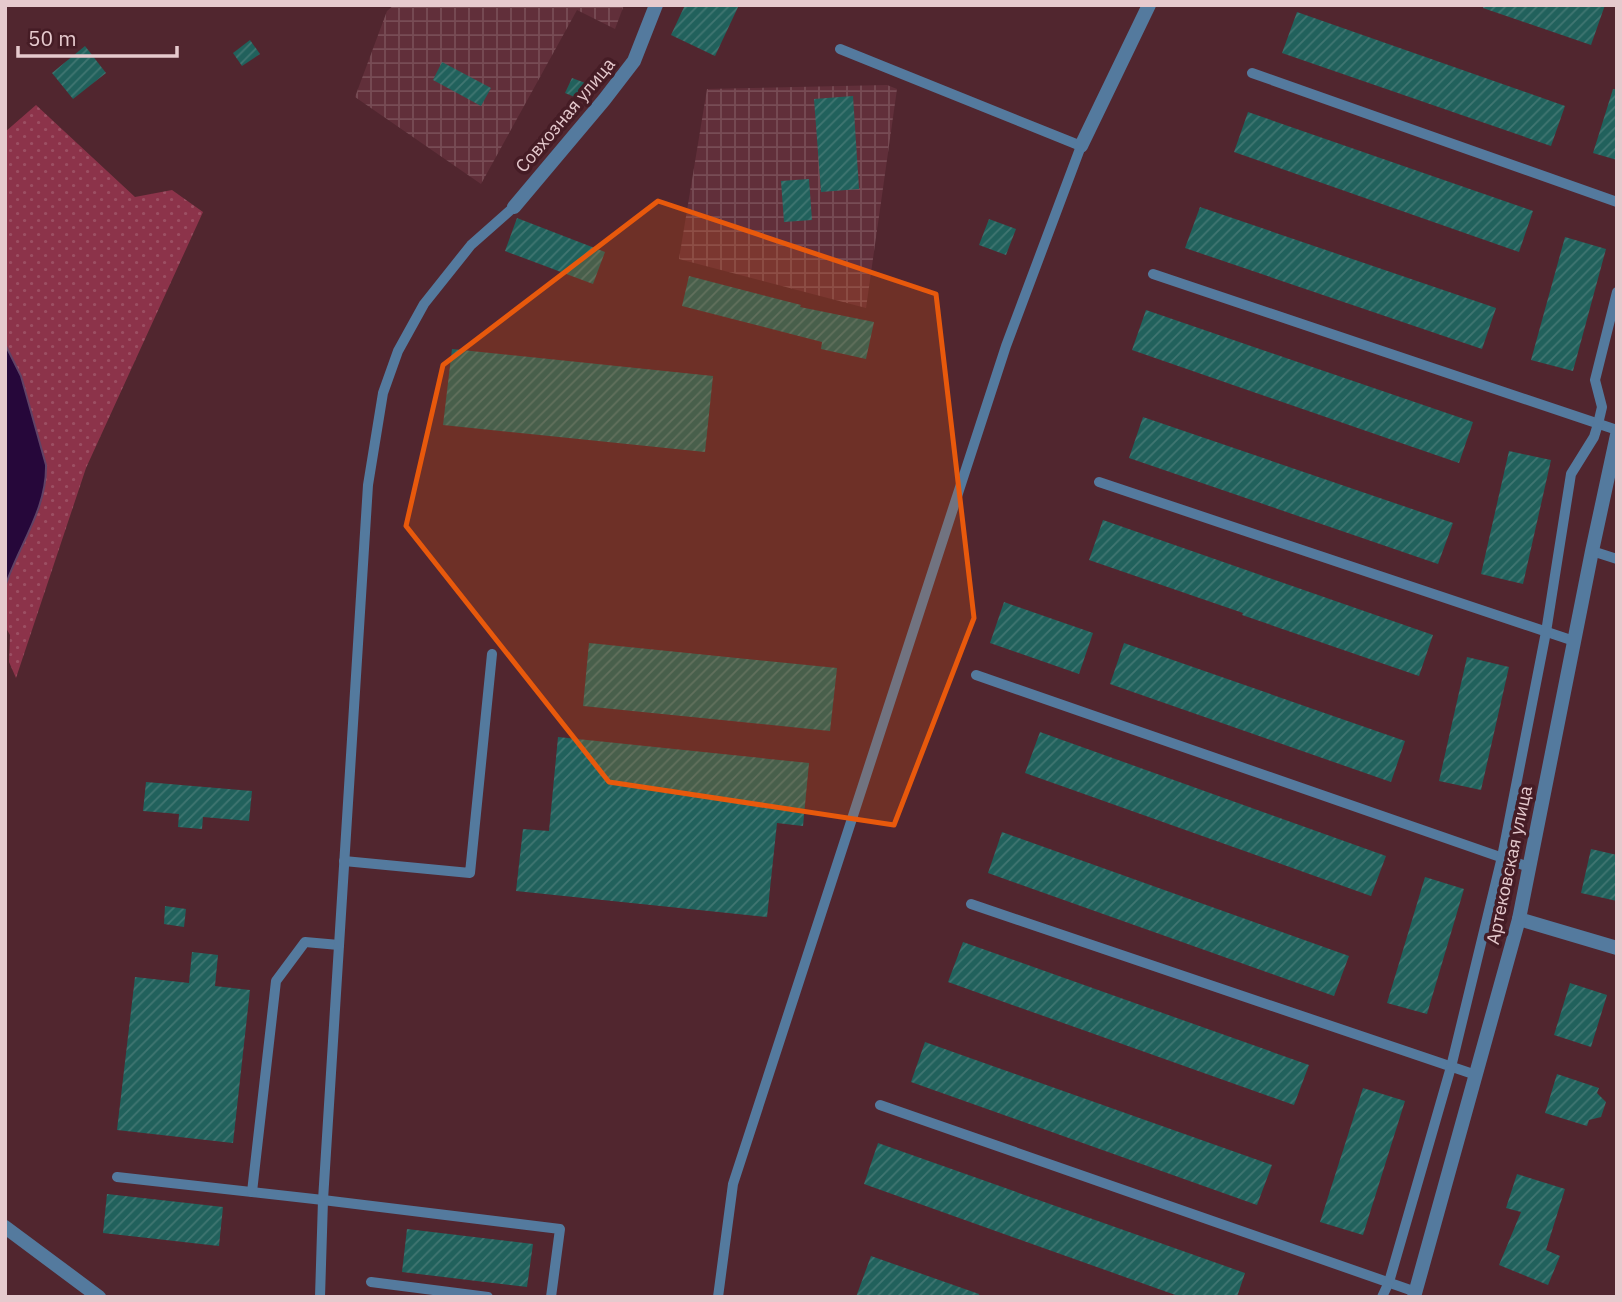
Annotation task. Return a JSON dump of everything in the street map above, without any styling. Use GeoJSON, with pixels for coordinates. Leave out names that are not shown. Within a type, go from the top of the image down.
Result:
{"type":"FeatureCollection","features":[{"type":"Feature","properties":{"kind":"street","name":"Совхозная улица"},"geometry":{"type":"LineString","coordinates":[[514,207],[634,61],[656,5]]}},
{"type":"Feature","properties":{"kind":"street"},"geometry":{"type":"LineString","coordinates":[[1081,146],[1149,5]]}},
{"type":"Feature","properties":{"kind":"street","name":"Артековская улица"},"geometry":{"type":"LineString","coordinates":[[1415,1294],[1519,919],[1617,432]]}},
{"type":"Feature","properties":{"kind":"street"},"geometry":{"type":"LineString","coordinates":[[1519,919],[1617,948]]}},
{"type":"Feature","properties":{"kind":"street"},"geometry":{"type":"LineString","coordinates":[[5,1227],[99,1297]]}},
{"type":"Feature","properties":{"kind":"lane"},"geometry":{"type":"LineString","coordinates":[[718,1297],[733,1184],[1006,346],[1081,146],[840,49]]}},
{"type":"Feature","properties":{"kind":"lane"},"geometry":{"type":"LineString","coordinates":[[1252,73],[1617,202]]}},
{"type":"Feature","properties":{"kind":"lane"},"geometry":{"type":"LineString","coordinates":[[320,1297],[323,1200],[368,485],[383,393],[398,351],[424,304],[471,245],[514,207]]}},
{"type":"Feature","properties":{"kind":"lane"},"geometry":{"type":"LineString","coordinates":[[1153,274],[1617,432]]}},
{"type":"Feature","properties":{"kind":"lane"},"geometry":{"type":"LineString","coordinates":[[1382,1297],[1389,1282],[1451,1067],[1502,857],[1546,632],[1571,474],[1594,437],[1598,424],[1602,407],[1595,380],[1617,292]]}},
{"type":"Feature","properties":{"kind":"lane"},"geometry":{"type":"LineString","coordinates":[[1099,482],[1574,641]]}},
{"type":"Feature","properties":{"kind":"lane"},"geometry":{"type":"LineString","coordinates":[[1592,551],[1617,559]]}},
{"type":"Feature","properties":{"kind":"lane"},"geometry":{"type":"LineString","coordinates":[[344,860],[470,873],[492,654]]}},
{"type":"Feature","properties":{"kind":"lane"},"geometry":{"type":"LineString","coordinates":[[976,675],[1530,867]]}},
{"type":"Feature","properties":{"kind":"lane"},"geometry":{"type":"LineString","coordinates":[[971,904],[1476,1075]]}},
{"type":"Feature","properties":{"kind":"lane"},"geometry":{"type":"LineString","coordinates":[[252,1192],[276,981],[305,942],[339,944]]}},
{"type":"Feature","properties":{"kind":"lane"},"geometry":{"type":"LineString","coordinates":[[880,1105],[1389,1282],[1415,1294]]}},
{"type":"Feature","properties":{"kind":"lane"},"geometry":{"type":"LineString","coordinates":[[117,1177],[560,1229],[551,1297]]}},
{"type":"Feature","properties":{"kind":"lane"},"geometry":{"type":"LineString","coordinates":[[371,1282],[488,1297]]}},
{"type":"Feature","properties":{"kind":"highlighted area"},"geometry":{"type":"Polygon","coordinates":[[[658,201],[936,294],[974,618],[894,825],[609,782],[406,526],[443,365],[658,201]]]}},
{"type":"Feature","properties":{"kind":"shaded area"},"geometry":{"type":"Polygon","coordinates":[[[394,5],[624,5],[615,29],[577,10],[481,184],[355,97],[387,11],[394,5]]]}},
{"type":"Feature","properties":{"kind":"shaded area"},"geometry":{"type":"Polygon","coordinates":[[[887,85],[897,89],[866,308],[679,259],[707,89],[887,85]]]}},
{"type":"Feature","properties":{"kind":"shaded area"},"geometry":{"type":"Polygon","coordinates":[[[36,105],[135,197],[172,190],[203,212],[86,468],[16,678],[9,662],[10,635],[5,626],[5,587],[39,509],[46,480],[46,465],[21,376],[5,344],[5,132],[36,105]]]}},
{"type":"Feature","properties":{"kind":"shaded area"},"geometry":{"type":"Polygon","coordinates":[[[5,344],[21,376],[46,465],[37,513],[5,587],[5,344]]]}},
{"type":"Feature","properties":{"kind":"building"},"geometry":{"type":"Polygon","coordinates":[[[685,5],[739,5],[715,56],[671,35],[685,5]]]}},
{"type":"Feature","properties":{"kind":"building"},"geometry":{"type":"Polygon","coordinates":[[[1484,5],[1605,5],[1591,45],[1483,8],[1484,5]]]}},
{"type":"Feature","properties":{"kind":"building"},"geometry":{"type":"Polygon","coordinates":[[[1297,12],[1565,106],[1551,146],[1282,53],[1297,12]]]}},
{"type":"Feature","properties":{"kind":"building"},"geometry":{"type":"Polygon","coordinates":[[[250,40],[260,54],[242,66],[233,53],[250,40]]]}},
{"type":"Feature","properties":{"kind":"building"},"geometry":{"type":"Polygon","coordinates":[[[85,46],[106,73],[73,99],[52,73],[85,46]]]}},
{"type":"Feature","properties":{"kind":"building"},"geometry":{"type":"Polygon","coordinates":[[[442,62],[491,88],[481,106],[433,80],[442,62]]]}},
{"type":"Feature","properties":{"kind":"building"},"geometry":{"type":"Polygon","coordinates":[[[572,78],[588,84],[582,100],[565,93],[572,78]]]}},
{"type":"Feature","properties":{"kind":"building"},"geometry":{"type":"Polygon","coordinates":[[[1613,89],[1617,89],[1617,160],[1593,153],[1613,89]]]}},
{"type":"Feature","properties":{"kind":"building"},"geometry":{"type":"Polygon","coordinates":[[[853,96],[859,189],[821,192],[814,99],[853,96]]]}},
{"type":"Feature","properties":{"kind":"building"},"geometry":{"type":"Polygon","coordinates":[[[1248,112],[1533,211],[1519,252],[1234,152],[1248,112]]]}},
{"type":"Feature","properties":{"kind":"building"},"geometry":{"type":"Polygon","coordinates":[[[809,179],[812,220],[784,222],[781,181],[809,179]]]}},
{"type":"Feature","properties":{"kind":"building"},"geometry":{"type":"Polygon","coordinates":[[[1200,207],[1496,308],[1482,349],[1185,248],[1200,207]]]}},
{"type":"Feature","properties":{"kind":"building"},"geometry":{"type":"Polygon","coordinates":[[[517,218],[605,252],[593,284],[505,251],[517,218]]]}},
{"type":"Feature","properties":{"kind":"building"},"geometry":{"type":"Polygon","coordinates":[[[989,219],[1016,229],[1006,255],[979,245],[989,219]]]}},
{"type":"Feature","properties":{"kind":"building"},"geometry":{"type":"Polygon","coordinates":[[[1565,237],[1606,249],[1573,371],[1531,360],[1565,237]]]}},
{"type":"Feature","properties":{"kind":"building"},"geometry":{"type":"Polygon","coordinates":[[[689,276],[801,305],[800,307],[874,322],[866,359],[821,349],[822,342],[682,306],[689,276]]]}},
{"type":"Feature","properties":{"kind":"building"},"geometry":{"type":"Polygon","coordinates":[[[1146,310],[1473,422],[1459,463],[1132,350],[1146,310]]]}},
{"type":"Feature","properties":{"kind":"building"},"geometry":{"type":"Polygon","coordinates":[[[452,349],[713,376],[705,452],[443,425],[452,349]]]}},
{"type":"Feature","properties":{"kind":"building"},"geometry":{"type":"Polygon","coordinates":[[[1143,417],[1453,523],[1438,564],[1129,458],[1143,417]]]}},
{"type":"Feature","properties":{"kind":"building"},"geometry":{"type":"Polygon","coordinates":[[[1509,451],[1551,460],[1523,584],[1481,574],[1509,451]]]}},
{"type":"Feature","properties":{"kind":"building"},"geometry":{"type":"Polygon","coordinates":[[[1103,520],[1433,635],[1419,676],[1089,560],[1103,520]]]}},
{"type":"Feature","properties":{"kind":"building"},"geometry":{"type":"Polygon","coordinates":[[[1004,602],[1093,633],[1079,674],[990,643],[1004,602]]]}},
{"type":"Feature","properties":{"kind":"building"},"geometry":{"type":"Polygon","coordinates":[[[589,643],[837,668],[830,731],[583,706],[589,643]]]}},
{"type":"Feature","properties":{"kind":"building"},"geometry":{"type":"Polygon","coordinates":[[[1124,643],[1405,741],[1391,782],[1110,684],[1124,643]]]}},
{"type":"Feature","properties":{"kind":"building"},"geometry":{"type":"Polygon","coordinates":[[[1467,657],[1509,667],[1481,790],[1439,781],[1467,657]]]}},
{"type":"Feature","properties":{"kind":"building"},"geometry":{"type":"Polygon","coordinates":[[[1040,732],[1386,856],[1371,896],[1025,773],[1040,732]]]}},
{"type":"Feature","properties":{"kind":"building"},"geometry":{"type":"Polygon","coordinates":[[[558,737],[809,763],[803,826],[777,823],[767,917],[516,891],[523,829],[549,831],[558,737]]]}},
{"type":"Feature","properties":{"kind":"building"},"geometry":{"type":"Polygon","coordinates":[[[146,782],[252,791],[249,821],[203,817],[202,829],[178,827],[179,814],[143,811],[146,782]]]}},
{"type":"Feature","properties":{"kind":"building"},"geometry":{"type":"Polygon","coordinates":[[[1002,832],[1349,956],[1334,996],[988,873],[1002,832]]]}},
{"type":"Feature","properties":{"kind":"building"},"geometry":{"type":"Polygon","coordinates":[[[1591,849],[1617,855],[1617,901],[1581,893],[1591,849]]]}},
{"type":"Feature","properties":{"kind":"building"},"geometry":{"type":"Polygon","coordinates":[[[1425,877],[1464,889],[1427,1014],[1387,1003],[1425,877]]]}},
{"type":"Feature","properties":{"kind":"building"},"geometry":{"type":"Polygon","coordinates":[[[165,906],[186,909],[184,927],[164,924],[165,906]]]}},
{"type":"Feature","properties":{"kind":"building"},"geometry":{"type":"Polygon","coordinates":[[[963,942],[1309,1065],[1294,1105],[948,982],[963,942]]]}},
{"type":"Feature","properties":{"kind":"building"},"geometry":{"type":"Polygon","coordinates":[[[192,952],[218,955],[215,986],[250,990],[233,1143],[117,1130],[135,977],[189,983],[192,952]]]}},
{"type":"Feature","properties":{"kind":"building"},"geometry":{"type":"Polygon","coordinates":[[[1570,983],[1607,995],[1591,1047],[1554,1035],[1570,983]]]}},
{"type":"Feature","properties":{"kind":"building"},"geometry":{"type":"Polygon","coordinates":[[[925,1042],[1272,1165],[1257,1205],[911,1082],[925,1042]]]}},
{"type":"Feature","properties":{"kind":"building"},"geometry":{"type":"Polygon","coordinates":[[[1557,1074],[1599,1088],[1597,1093],[1606,1102],[1601,1117],[1589,1120],[1587,1126],[1545,1113],[1557,1074]]]}},
{"type":"Feature","properties":{"kind":"building"},"geometry":{"type":"Polygon","coordinates":[[[1363,1088],[1405,1101],[1363,1235],[1320,1222],[1363,1088]]]}},
{"type":"Feature","properties":{"kind":"building"},"geometry":{"type":"Polygon","coordinates":[[[878,1143],[1245,1273],[1237,1297],[1181,1297],[864,1184],[878,1143]]]}},
{"type":"Feature","properties":{"kind":"building"},"geometry":{"type":"Polygon","coordinates":[[[1517,1174],[1565,1189],[1546,1250],[1560,1256],[1548,1285],[1499,1265],[1521,1212],[1506,1208],[1517,1174]]]}},
{"type":"Feature","properties":{"kind":"building"},"geometry":{"type":"Polygon","coordinates":[[[107,1194],[223,1207],[219,1246],[103,1233],[107,1194]]]}},
{"type":"Feature","properties":{"kind":"building"},"geometry":{"type":"Polygon","coordinates":[[[407,1229],[533,1244],[527,1287],[402,1272],[407,1229]]]}},
{"type":"Feature","properties":{"kind":"building"},"geometry":{"type":"Polygon","coordinates":[[[871,1256],[979,1294],[978,1297],[856,1297],[871,1256]]]}}]}
